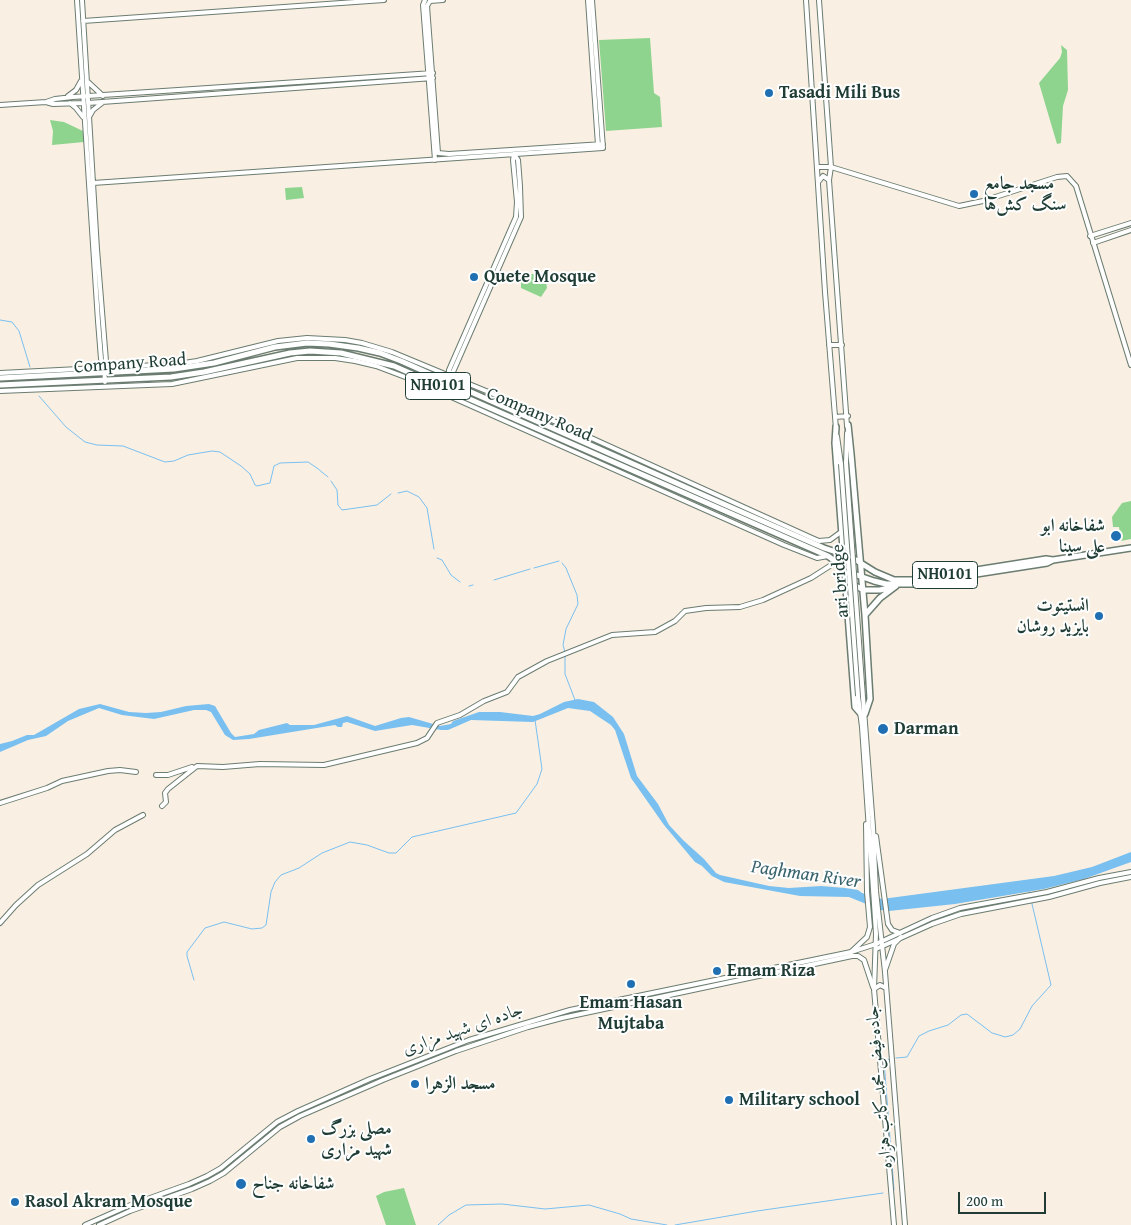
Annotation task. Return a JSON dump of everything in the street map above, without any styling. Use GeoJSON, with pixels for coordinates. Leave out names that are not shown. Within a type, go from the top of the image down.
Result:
{"type":"FeatureCollection","features":[{"type":"Feature","properties":{"kind":"highway","name":"Company Road"},"geometry":{"type":"LineString","coordinates":[[0,378],[104,369],[194,367],[307,341],[345,343],[387,356],[448,379],[728,506],[824,548],[843,554]]}},
{"type":"Feature","properties":{"kind":"highway","name":"Company Road"},"geometry":{"type":"LineString","coordinates":[[0,385],[191,375],[275,355],[310,351],[342,353],[394,366],[443,391],[828,556],[844,569]]}},
{"type":"Feature","properties":{"kind":"highway"},"geometry":{"type":"LineString","coordinates":[[836,427],[835,443],[844,580],[855,707],[863,714],[869,705],[870,692],[848,425]]}},
{"type":"Feature","properties":{"kind":"highway","name":"NH0101"},"geometry":{"type":"LineString","coordinates":[[843,554],[884,577],[899,581],[1131,548]]}},
{"type":"Feature","properties":{"kind":"highway","name":"NH0101"},"geometry":{"type":"LineString","coordinates":[[862,590],[875,590],[1047,563],[1053,560]]}},
{"type":"Feature","properties":{"kind":"highway","name":"NH0101"},"geometry":{"type":"LineString","coordinates":[[844,569],[860,577],[898,586]]}},
{"type":"Feature","properties":{"kind":"highway"},"geometry":{"type":"LineString","coordinates":[[844,580],[862,590]]}},
{"type":"Feature","properties":{"kind":"highway"},"geometry":{"type":"LineString","coordinates":[[865,615],[880,598],[898,586]]}},
{"type":"Feature","properties":{"kind":"street"},"geometry":{"type":"LineString","coordinates":[[77,0],[82,79],[89,117],[93,183],[93,224]]}},
{"type":"Feature","properties":{"kind":"street"},"geometry":{"type":"LineString","coordinates":[[82,0],[87,81],[85,96]]}},
{"type":"Feature","properties":{"kind":"street"},"geometry":{"type":"LineString","coordinates":[[83,21],[384,0]]}},
{"type":"Feature","properties":{"kind":"street"},"geometry":{"type":"LineString","coordinates":[[425,0],[423,5],[438,153],[514,154],[550,149]]}},
{"type":"Feature","properties":{"kind":"street"},"geometry":{"type":"LineString","coordinates":[[435,160],[427,4],[430,1],[443,0]]}},
{"type":"Feature","properties":{"kind":"street"},"geometry":{"type":"LineString","coordinates":[[588,0],[600,145]]}},
{"type":"Feature","properties":{"kind":"street"},"geometry":{"type":"LineString","coordinates":[[592,0],[600,145]]}},
{"type":"Feature","properties":{"kind":"street"},"geometry":{"type":"LineString","coordinates":[[806,0],[834,417],[844,464],[858,696],[863,714],[868,783],[888,924],[892,930],[900,935]]}},
{"type":"Feature","properties":{"kind":"street"},"geometry":{"type":"LineString","coordinates":[[819,0],[831,167],[829,180],[848,416],[844,464]]}},
{"type":"Feature","properties":{"kind":"street"},"geometry":{"type":"LineString","coordinates":[[0,105],[46,102],[85,96],[430,76]]}},
{"type":"Feature","properties":{"kind":"street"},"geometry":{"type":"LineString","coordinates":[[66,98],[76,90],[82,79]]}},
{"type":"Feature","properties":{"kind":"street"},"geometry":{"type":"LineString","coordinates":[[87,81],[103,96]]}},
{"type":"Feature","properties":{"kind":"street"},"geometry":{"type":"LineString","coordinates":[[46,102],[70,104],[104,102],[245,88]]}},
{"type":"Feature","properties":{"kind":"street"},"geometry":{"type":"LineString","coordinates":[[89,117],[93,110],[104,102]]}},
{"type":"Feature","properties":{"kind":"street"},"geometry":{"type":"LineString","coordinates":[[86,103],[84,119],[106,361],[104,369],[106,387]]}},
{"type":"Feature","properties":{"kind":"street"},"geometry":{"type":"LineString","coordinates":[[70,104],[76,108],[84,119]]}},
{"type":"Feature","properties":{"kind":"street"},"geometry":{"type":"LineString","coordinates":[[93,183],[435,160],[600,145]]}},
{"type":"Feature","properties":{"kind":"street"},"geometry":{"type":"LineString","coordinates":[[0,391],[172,384],[283,360],[312,357],[334,358],[376,366],[443,391],[453,372],[516,216],[514,154]]}},
{"type":"Feature","properties":{"kind":"street"},"geometry":{"type":"LineString","coordinates":[[817,167],[831,167],[959,206],[983,201],[1057,177],[1067,176],[1076,186],[1131,365]]}},
{"type":"Feature","properties":{"kind":"street"},"geometry":{"type":"LineString","coordinates":[[818,181],[823,176],[829,180]]}},
{"type":"Feature","properties":{"kind":"street"},"geometry":{"type":"LineString","coordinates":[[1090,236],[1131,224]]}},
{"type":"Feature","properties":{"kind":"street"},"geometry":{"type":"LineString","coordinates":[[1092,243],[1131,230]]}},
{"type":"Feature","properties":{"kind":"street"},"geometry":{"type":"LineString","coordinates":[[829,345],[842,345]]}},
{"type":"Feature","properties":{"kind":"street"},"geometry":{"type":"LineString","coordinates":[[0,373],[104,369]]}},
{"type":"Feature","properties":{"kind":"street"},"geometry":{"type":"LineString","coordinates":[[448,379],[503,398],[819,541],[830,540],[842,532]]}},
{"type":"Feature","properties":{"kind":"street"},"geometry":{"type":"LineString","coordinates":[[834,417],[848,416]]}},
{"type":"Feature","properties":{"kind":"street","name":"ari bridge"},"geometry":{"type":"LineString","coordinates":[[844,464],[864,697],[863,714]]}},
{"type":"Feature","properties":{"kind":"street"},"geometry":{"type":"LineString","coordinates":[[156,775],[168,774],[202,765],[223,767],[260,764],[324,766],[409,746],[427,738],[435,725],[440,721],[460,715],[484,701],[507,692],[518,677],[525,672],[565,654],[612,635],[655,632],[675,621],[685,611],[740,606],[763,600],[811,578],[836,562]]}},
{"type":"Feature","properties":{"kind":"street"},"geometry":{"type":"LineString","coordinates":[[162,806],[166,802],[168,789],[194,766]]}},
{"type":"Feature","properties":{"kind":"street"},"geometry":{"type":"LineString","coordinates":[[0,803],[39,791],[62,781],[108,771],[136,772]]}},
{"type":"Feature","properties":{"kind":"street"},"geometry":{"type":"LineString","coordinates":[[851,952],[870,933],[874,912],[867,892],[866,819],[868,783]]}},
{"type":"Feature","properties":{"kind":"street"},"geometry":{"type":"LineString","coordinates":[[867,812],[874,892]]}},
{"type":"Feature","properties":{"kind":"street"},"geometry":{"type":"LineString","coordinates":[[0,923],[38,885],[87,854],[115,830],[142,815]]}},
{"type":"Feature","properties":{"kind":"street"},"geometry":{"type":"LineString","coordinates":[[874,827],[876,946],[874,989],[894,1225]]}},
{"type":"Feature","properties":{"kind":"street"},"geometry":{"type":"LineString","coordinates":[[885,972],[894,944],[900,935],[932,918],[960,908],[1047,892],[1099,878],[1131,872]]}},
{"type":"Feature","properties":{"kind":"street"},"geometry":{"type":"LineString","coordinates":[[900,935],[961,914],[1049,897],[1100,883],[1131,877]]}},
{"type":"Feature","properties":{"kind":"street","name":"جاده فیض محمد کاتب هزاره"},"geometry":{"type":"LineString","coordinates":[[874,912],[881,934],[885,972],[905,1225]]}},
{"type":"Feature","properties":{"kind":"street"},"geometry":{"type":"LineString","coordinates":[[881,934],[888,924]]}},
{"type":"Feature","properties":{"kind":"street","name":"جاده ای شهید مزاری"},"geometry":{"type":"LineString","coordinates":[[99,1225],[214,1172],[277,1122],[298,1111],[370,1079],[468,1040],[570,1010],[851,952],[882,944],[900,935]]}},
{"type":"Feature","properties":{"kind":"street","name":"جاده ای شهید مزاری"},"geometry":{"type":"LineString","coordinates":[[85,1225],[128,1206],[192,1189],[217,1177],[280,1127],[300,1116],[456,1051],[538,1024],[852,956],[858,956],[867,964],[874,989]]}},
{"type":"Feature","properties":{"kind":"street"},"geometry":{"type":"LineString","coordinates":[[874,989],[880,985],[886,988]]}},
{"type":"Feature","properties":{"kind":"green space"},"geometry":{"type":"Polygon","coordinates":[[[650,38],[654,93],[660,97],[662,127],[606,131],[599,40],[650,38]]]}},
{"type":"Feature","properties":{"kind":"green space"},"geometry":{"type":"Polygon","coordinates":[[[1061,45],[1067,50],[1068,90],[1063,106],[1061,143],[1057,144],[1039,83],[1060,58],[1062,52],[1061,45]]]}},
{"type":"Feature","properties":{"kind":"green space"},"geometry":{"type":"Polygon","coordinates":[[[50,120],[64,122],[83,131],[84,142],[52,145],[53,131],[50,120]]]}},
{"type":"Feature","properties":{"kind":"green space"},"geometry":{"type":"Polygon","coordinates":[[[302,187],[304,198],[286,200],[285,188],[302,187]]]}},
{"type":"Feature","properties":{"kind":"green space"},"geometry":{"type":"Polygon","coordinates":[[[545,273],[547,288],[541,297],[521,288],[521,275],[545,273]]]}},
{"type":"Feature","properties":{"kind":"green space"},"geometry":{"type":"Polygon","coordinates":[[[1131,501],[1131,539],[1121,541],[1119,527],[1113,527],[1112,517],[1122,503],[1131,501]]]}},
{"type":"Feature","properties":{"kind":"green space"},"geometry":{"type":"Polygon","coordinates":[[[404,1188],[416,1225],[386,1225],[376,1196],[384,1192],[404,1188]]]}},
{"type":"Feature","properties":{"kind":"water"},"geometry":{"type":"Polygon","coordinates":[[[578,699],[594,702],[613,717],[624,734],[637,776],[658,804],[669,825],[720,875],[769,886],[845,888],[858,890],[882,899],[1054,876],[1092,867],[1131,852],[1131,862],[1084,879],[1044,889],[955,904],[889,911],[881,910],[849,897],[800,896],[724,882],[712,876],[695,862],[664,825],[631,778],[615,730],[611,725],[590,711],[568,708],[533,722],[471,720],[448,730],[412,725],[375,731],[347,722],[343,723],[342,727],[335,725],[233,740],[225,735],[211,712],[206,710],[194,710],[154,719],[122,715],[99,708],[68,721],[46,736],[28,740],[0,752],[0,744],[27,735],[34,735],[79,709],[100,704],[129,712],[146,713],[209,704],[215,706],[235,737],[254,734],[259,730],[287,723],[290,725],[314,725],[347,716],[375,726],[409,717],[440,726],[451,724],[453,721],[479,712],[500,712],[533,716],[564,702],[578,699]]]}},
{"type":"Feature","properties":{"kind":"waterway"},"geometry":{"type":"LineString","coordinates":[[0,320],[12,322],[19,331],[30,367]]}},
{"type":"Feature","properties":{"kind":"waterway"},"geometry":{"type":"LineString","coordinates":[[39,396],[66,427],[85,442],[97,445],[123,446],[165,462],[174,461],[188,455],[212,451],[220,452],[250,474],[257,486],[270,483],[274,466],[280,463],[308,462],[328,477]]}},
{"type":"Feature","properties":{"kind":"waterway"},"geometry":{"type":"LineString","coordinates":[[331,481],[337,490],[338,505],[342,510],[377,505],[391,494]]}},
{"type":"Feature","properties":{"kind":"waterway"},"geometry":{"type":"LineString","coordinates":[[398,493],[407,491],[419,497],[427,508],[434,549]]}},
{"type":"Feature","properties":{"kind":"waterway"},"geometry":{"type":"LineString","coordinates":[[437,558],[442,560],[451,575],[460,582]]}},
{"type":"Feature","properties":{"kind":"waterway"},"geometry":{"type":"LineString","coordinates":[[534,568],[559,561]]}},
{"type":"Feature","properties":{"kind":"waterway"},"geometry":{"type":"LineString","coordinates":[[562,563],[577,595],[578,604],[566,629],[563,645],[565,652]]}},
{"type":"Feature","properties":{"kind":"waterway"},"geometry":{"type":"LineString","coordinates":[[494,580],[530,569]]}},
{"type":"Feature","properties":{"kind":"waterway"},"geometry":{"type":"LineString","coordinates":[[469,586],[473,585]]}},
{"type":"Feature","properties":{"kind":"waterway"},"geometry":{"type":"LineString","coordinates":[[565,656],[565,674],[575,700]]}},
{"type":"Feature","properties":{"kind":"waterway"},"geometry":{"type":"LineString","coordinates":[[194,980],[187,952],[205,928],[224,922],[252,929],[262,928],[266,925],[271,892],[275,882],[281,875],[299,868],[322,853],[350,842],[367,845],[389,853],[396,853],[412,837],[516,813],[537,784],[542,769],[535,720]]}},
{"type":"Feature","properties":{"kind":"waterway"},"geometry":{"type":"LineString","coordinates":[[896,1058],[907,1057],[919,1036],[948,1025],[961,1015],[967,1014],[992,1033],[1005,1037],[1013,1035],[1020,1029],[1032,1006],[1051,985],[1029,891]]}},
{"type":"Feature","properties":{"kind":"waterway"},"geometry":{"type":"LineString","coordinates":[[890,1059],[884,1061],[893,1190]]}},
{"type":"Feature","properties":{"kind":"waterway"},"geometry":{"type":"LineString","coordinates":[[675,1225],[883,1193]]}},
{"type":"Feature","properties":{"kind":"waterway"},"geometry":{"type":"LineString","coordinates":[[438,1225],[449,1215],[466,1205],[502,1204],[545,1209],[589,1205],[631,1219],[667,1225]]}},
{"type":"Feature","properties":{"kind":"place","name":"Tasadi Mili Bus"},"geometry":{"type":"Point","coordinates":[769,93]}},
{"type":"Feature","properties":{"kind":"place","name":"مسجد جامع سنگ کش‌ها"},"geometry":{"type":"Point","coordinates":[974,194]}},
{"type":"Feature","properties":{"kind":"place","name":"Quete Mosque"},"geometry":{"type":"Point","coordinates":[474,277]}},
{"type":"Feature","properties":{"kind":"place","name":"شفاخانه ابو علی سینا"},"geometry":{"type":"Point","coordinates":[1116,536]}},
{"type":"Feature","properties":{"kind":"place","name":"انستیتوت بایزید روشان"},"geometry":{"type":"Point","coordinates":[1099,616]}},
{"type":"Feature","properties":{"kind":"place","name":"Darman"},"geometry":{"type":"Point","coordinates":[883,729]}},
{"type":"Feature","properties":{"kind":"place","name":"Emam Riza"},"geometry":{"type":"Point","coordinates":[717,971]}},
{"type":"Feature","properties":{"kind":"place","name":"Emam Hasan Mujtaba"},"geometry":{"type":"Point","coordinates":[631,984]}},
{"type":"Feature","properties":{"kind":"place","name":"مسجد الزهرا"},"geometry":{"type":"Point","coordinates":[415,1084]}},
{"type":"Feature","properties":{"kind":"place","name":"Military school"},"geometry":{"type":"Point","coordinates":[729,1100]}},
{"type":"Feature","properties":{"kind":"place","name":"مصلی بزرگ شهید مزاری"},"geometry":{"type":"Point","coordinates":[311,1139]}},
{"type":"Feature","properties":{"kind":"place","name":"شفاخانه جناح"},"geometry":{"type":"Point","coordinates":[241,1184]}},
{"type":"Feature","properties":{"kind":"place","name":"Rasol Akram Mosque"},"geometry":{"type":"Point","coordinates":[15,1202]}},
{"type":"Feature","properties":{"kind":"water label","name":"Paghman River"},"geometry":{"type":"Point","coordinates":[806,875]}}]}
